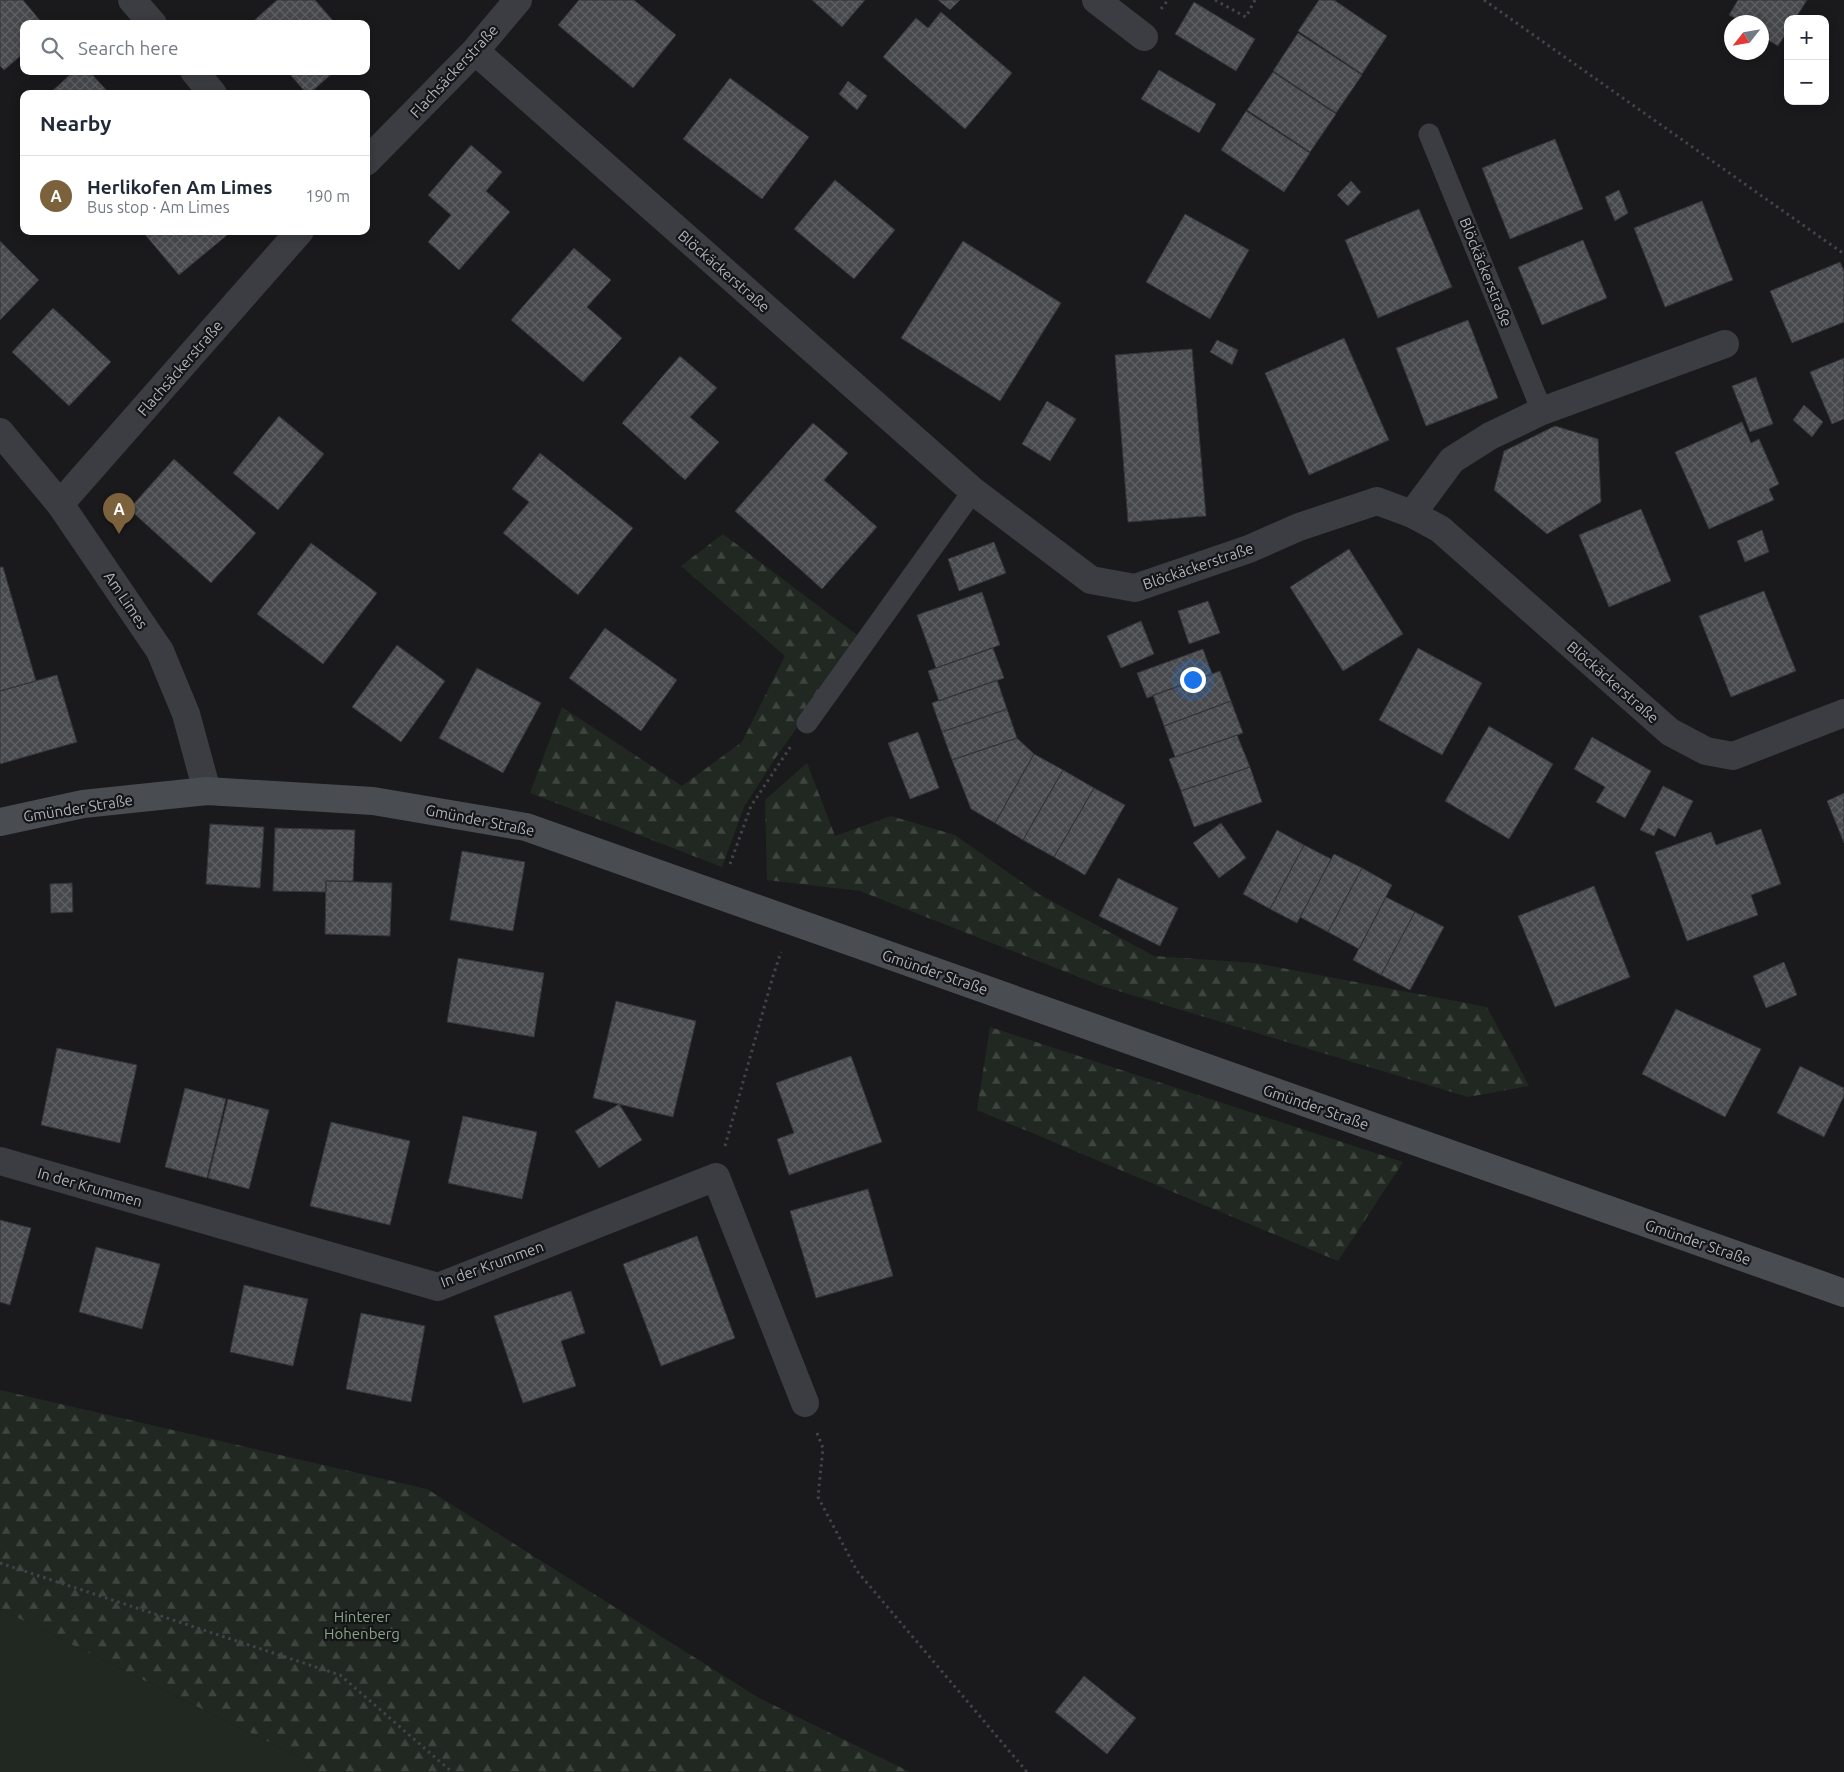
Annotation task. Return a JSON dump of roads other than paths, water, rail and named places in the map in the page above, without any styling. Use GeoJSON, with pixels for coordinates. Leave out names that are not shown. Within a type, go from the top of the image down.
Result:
{"type":"FeatureCollection","features":[{"type":"Feature","properties":{"kind":"main road","name":"Gmünder Straße"},"geometry":{"type":"LineString","coordinates":[[0,822],[83,804],[207,791],[373,801],[526,827],[1844,1293]]}},
{"type":"Feature","properties":{"kind":"street"},"geometry":{"type":"LineString","coordinates":[[132,0],[150,20]]}},
{"type":"Feature","properties":{"kind":"street","name":"Flachsäckerstraße"},"geometry":{"type":"LineString","coordinates":[[370,158],[475,51],[518,0]]}},
{"type":"Feature","properties":{"kind":"street"},"geometry":{"type":"LineString","coordinates":[[1096,0],[1144,37]]}},
{"type":"Feature","properties":{"kind":"street","name":"Blöckäckerstraße"},"geometry":{"type":"LineString","coordinates":[[475,51],[973,491],[1091,580],[1135,588],[1249,549],[1300,527],[1377,500],[1412,514],[1440,530],[1670,732],[1706,751],[1733,756],[1844,713]]}},
{"type":"Feature","properties":{"kind":"street"},"geometry":{"type":"LineString","coordinates":[[197,75],[210,90]]}},
{"type":"Feature","properties":{"kind":"street","name":"Flachsäckerstraße"},"geometry":{"type":"LineString","coordinates":[[60,504],[296,235]]}},
{"type":"Feature","properties":{"kind":"street"},"geometry":{"type":"LineString","coordinates":[[1412,514],[1452,460],[1490,436],[1542,411],[1725,344]]}},
{"type":"Feature","properties":{"kind":"street","name":"Am Limes"},"geometry":{"type":"LineString","coordinates":[[0,432],[60,504],[160,651],[186,714],[207,791]]}},
{"type":"Feature","properties":{"kind":"street","name":"In der Krummen"},"geometry":{"type":"LineString","coordinates":[[0,1161],[438,1287],[716,1178],[805,1403]]}},
{"type":"Feature","properties":{"kind":"lane","name":"Blöckäckerstraße"},"geometry":{"type":"LineString","coordinates":[[1430,134],[1542,411]]}},
{"type":"Feature","properties":{"kind":"lane"},"geometry":{"type":"LineString","coordinates":[[807,723],[973,491]]}},
{"type":"Feature","properties":{"kind":"place","name":"Herlikofen Am Limes"},"geometry":{"type":"Point","coordinates":[119,534]}},
{"type":"Feature","properties":{"kind":"park label","name":"Hinterer Hohenberg"},"geometry":{"type":"Point","coordinates":[362,1624]}}]}
